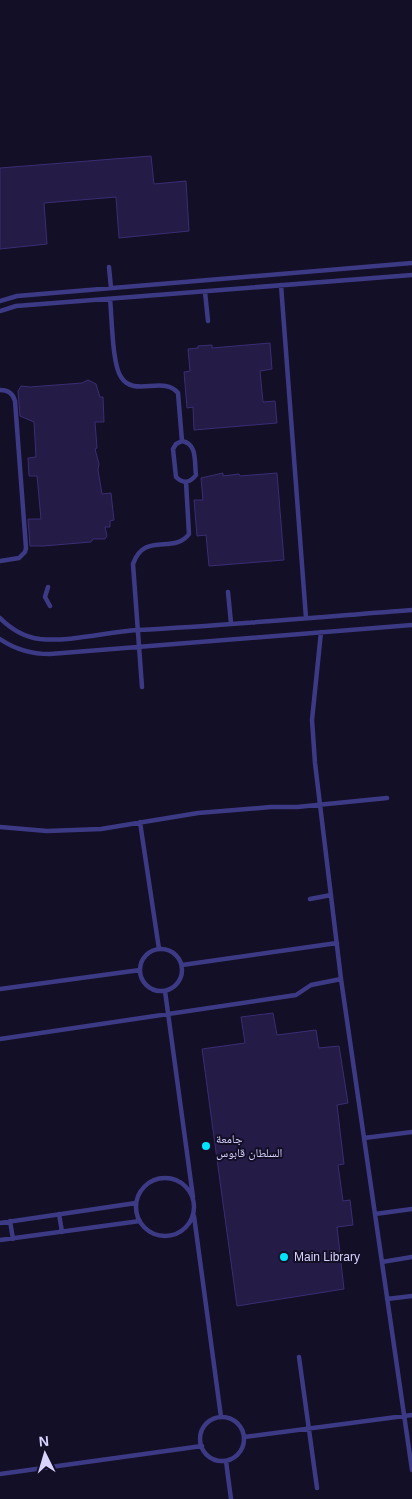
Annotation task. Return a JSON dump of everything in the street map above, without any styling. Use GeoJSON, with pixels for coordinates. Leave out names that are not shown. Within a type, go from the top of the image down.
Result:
{"type":"FeatureCollection","features":[{"type":"Feature","properties":{"kind":"lane"},"geometry":{"type":"LineString","coordinates":[[0,301],[17,296],[412,263]]}},
{"type":"Feature","properties":{"kind":"lane"},"geometry":{"type":"LineString","coordinates":[[109,266],[111,288]]}},
{"type":"Feature","properties":{"kind":"lane"},"geometry":{"type":"LineString","coordinates":[[0,312],[16,306],[412,275]]}},
{"type":"Feature","properties":{"kind":"lane"},"geometry":{"type":"LineString","coordinates":[[281,286],[306,618]]}},
{"type":"Feature","properties":{"kind":"lane"},"geometry":{"type":"LineString","coordinates":[[205,292],[208,321]]}},
{"type":"Feature","properties":{"kind":"lane"},"geometry":{"type":"LineString","coordinates":[[110,299],[116,366],[121,377],[126,382],[137,386],[170,386],[174,388],[178,393],[182,441]]}},
{"type":"Feature","properties":{"kind":"lane"},"geometry":{"type":"LineString","coordinates":[[0,390],[9,391],[15,401],[26,548],[20,558],[0,561]]}},
{"type":"Feature","properties":{"kind":"lane"},"geometry":{"type":"LineString","coordinates":[[182,441],[189,443],[193,447],[196,476],[186,482],[180,481],[176,477],[173,449],[176,444],[182,441]]}},
{"type":"Feature","properties":{"kind":"lane"},"geometry":{"type":"LineString","coordinates":[[142,687],[133,564],[136,555],[146,547],[181,542],[189,534],[186,482]]}},
{"type":"Feature","properties":{"kind":"lane"},"geometry":{"type":"LineString","coordinates":[[48,587],[45,597],[50,606]]}},
{"type":"Feature","properties":{"kind":"lane"},"geometry":{"type":"LineString","coordinates":[[228,592],[231,624]]}},
{"type":"Feature","properties":{"kind":"lane"},"geometry":{"type":"LineString","coordinates":[[0,618],[25,636],[39,639],[59,639],[138,630],[412,610]]}},
{"type":"Feature","properties":{"kind":"lane"},"geometry":{"type":"LineString","coordinates":[[0,639],[21,651],[35,654],[412,625]]}},
{"type":"Feature","properties":{"kind":"lane"},"geometry":{"type":"LineString","coordinates":[[321,632],[312,720],[319,804],[341,979],[412,1470]]}},
{"type":"Feature","properties":{"kind":"lane"},"geometry":{"type":"LineString","coordinates":[[0,827],[47,831],[101,829],[198,813],[271,807],[297,807],[387,798]]}},
{"type":"Feature","properties":{"kind":"lane"},"geometry":{"type":"LineString","coordinates":[[140,822],[159,949]]}},
{"type":"Feature","properties":{"kind":"lane"},"geometry":{"type":"LineString","coordinates":[[310,899],[331,895]]}},
{"type":"Feature","properties":{"kind":"lane"},"geometry":{"type":"LineString","coordinates":[[182,965],[337,943]]}},
{"type":"Feature","properties":{"kind":"lane"},"geometry":{"type":"LineString","coordinates":[[159,949],[174,953],[182,965],[183,974],[180,982],[174,988],[165,991],[151,989],[141,977],[141,964],[148,954],[159,949]]}},
{"type":"Feature","properties":{"kind":"lane"},"geometry":{"type":"LineString","coordinates":[[0,989],[140,970]]}},
{"type":"Feature","properties":{"kind":"lane"},"geometry":{"type":"LineString","coordinates":[[0,1039],[296,994],[311,986],[341,979]]}},
{"type":"Feature","properties":{"kind":"lane"},"geometry":{"type":"LineString","coordinates":[[165,991],[170,1014],[221,1418]]}},
{"type":"Feature","properties":{"kind":"lane"},"geometry":{"type":"LineString","coordinates":[[364,1138],[412,1132]]}},
{"type":"Feature","properties":{"kind":"lane"},"geometry":{"type":"LineString","coordinates":[[193,1197],[188,1188],[180,1182],[171,1178],[161,1178],[143,1188],[136,1203],[140,1221],[146,1229],[154,1234],[164,1236],[182,1231],[194,1216]]}},
{"type":"Feature","properties":{"kind":"lane"},"geometry":{"type":"LineString","coordinates":[[0,1223],[136,1203]]}},
{"type":"Feature","properties":{"kind":"lane"},"geometry":{"type":"LineString","coordinates":[[375,1214],[412,1209]]}},
{"type":"Feature","properties":{"kind":"lane"},"geometry":{"type":"LineString","coordinates":[[59,1214],[62,1232]]}},
{"type":"Feature","properties":{"kind":"lane"},"geometry":{"type":"LineString","coordinates":[[10,1221],[12,1238]]}},
{"type":"Feature","properties":{"kind":"lane"},"geometry":{"type":"LineString","coordinates":[[0,1240],[140,1221]]}},
{"type":"Feature","properties":{"kind":"lane"},"geometry":{"type":"LineString","coordinates":[[382,1262],[412,1257]]}},
{"type":"Feature","properties":{"kind":"lane"},"geometry":{"type":"LineString","coordinates":[[387,1299],[412,1296]]}},
{"type":"Feature","properties":{"kind":"lane"},"geometry":{"type":"LineString","coordinates":[[299,1357],[317,1488]]}},
{"type":"Feature","properties":{"kind":"lane"},"geometry":{"type":"LineString","coordinates":[[244,1437],[412,1415]]}},
{"type":"Feature","properties":{"kind":"lane"},"geometry":{"type":"LineString","coordinates":[[229,1418],[242,1429],[244,1437],[240,1452],[234,1458],[226,1461],[212,1459],[206,1454],[202,1446],[201,1432],[212,1420],[229,1418]]}},
{"type":"Feature","properties":{"kind":"lane"},"geometry":{"type":"LineString","coordinates":[[0,1474],[202,1446]]}},
{"type":"Feature","properties":{"kind":"lane"},"geometry":{"type":"LineString","coordinates":[[226,1461],[232,1499]]}},
{"type":"Feature","properties":{"kind":"building"},"geometry":{"type":"Polygon","coordinates":[[[151,156],[154,184],[186,181],[189,231],[119,238],[116,197],[44,203],[47,244],[0,249],[0,168],[151,156]]]}},
{"type":"Feature","properties":{"kind":"building"},"geometry":{"type":"Polygon","coordinates":[[[270,343],[272,369],[260,371],[263,402],[275,401],[277,423],[194,430],[193,407],[187,408],[184,372],[190,371],[188,349],[198,348],[198,346],[212,345],[212,348],[270,343]]]}},
{"type":"Feature","properties":{"kind":"building"},"geometry":{"type":"Polygon","coordinates":[[[88,380],[96,384],[100,397],[103,397],[104,422],[95,422],[97,448],[95,449],[99,464],[98,470],[102,494],[111,493],[114,520],[110,521],[110,527],[105,527],[107,536],[105,539],[93,539],[91,542],[30,546],[28,519],[41,519],[37,476],[29,476],[28,458],[36,457],[34,422],[20,416],[18,391],[21,386],[82,383],[88,380]]]}},
{"type":"Feature","properties":{"kind":"building"},"geometry":{"type":"Polygon","coordinates":[[[223,473],[223,476],[239,474],[240,476],[277,473],[284,560],[209,566],[206,535],[197,536],[194,500],[203,500],[201,478],[223,473]]]}},
{"type":"Feature","properties":{"kind":"building"},"geometry":{"type":"Polygon","coordinates":[[[273,1013],[277,1035],[316,1030],[319,1048],[339,1046],[348,1103],[337,1105],[344,1164],[338,1165],[343,1201],[350,1200],[353,1225],[337,1227],[344,1289],[237,1306],[202,1049],[245,1043],[241,1017],[273,1013]]]}},
{"type":"Feature","properties":{"kind":"place","name":"جامعة السلطان قابوس"},"geometry":{"type":"Point","coordinates":[206,1146]}},
{"type":"Feature","properties":{"kind":"place","name":"Main Library"},"geometry":{"type":"Point","coordinates":[284,1257]}}]}
